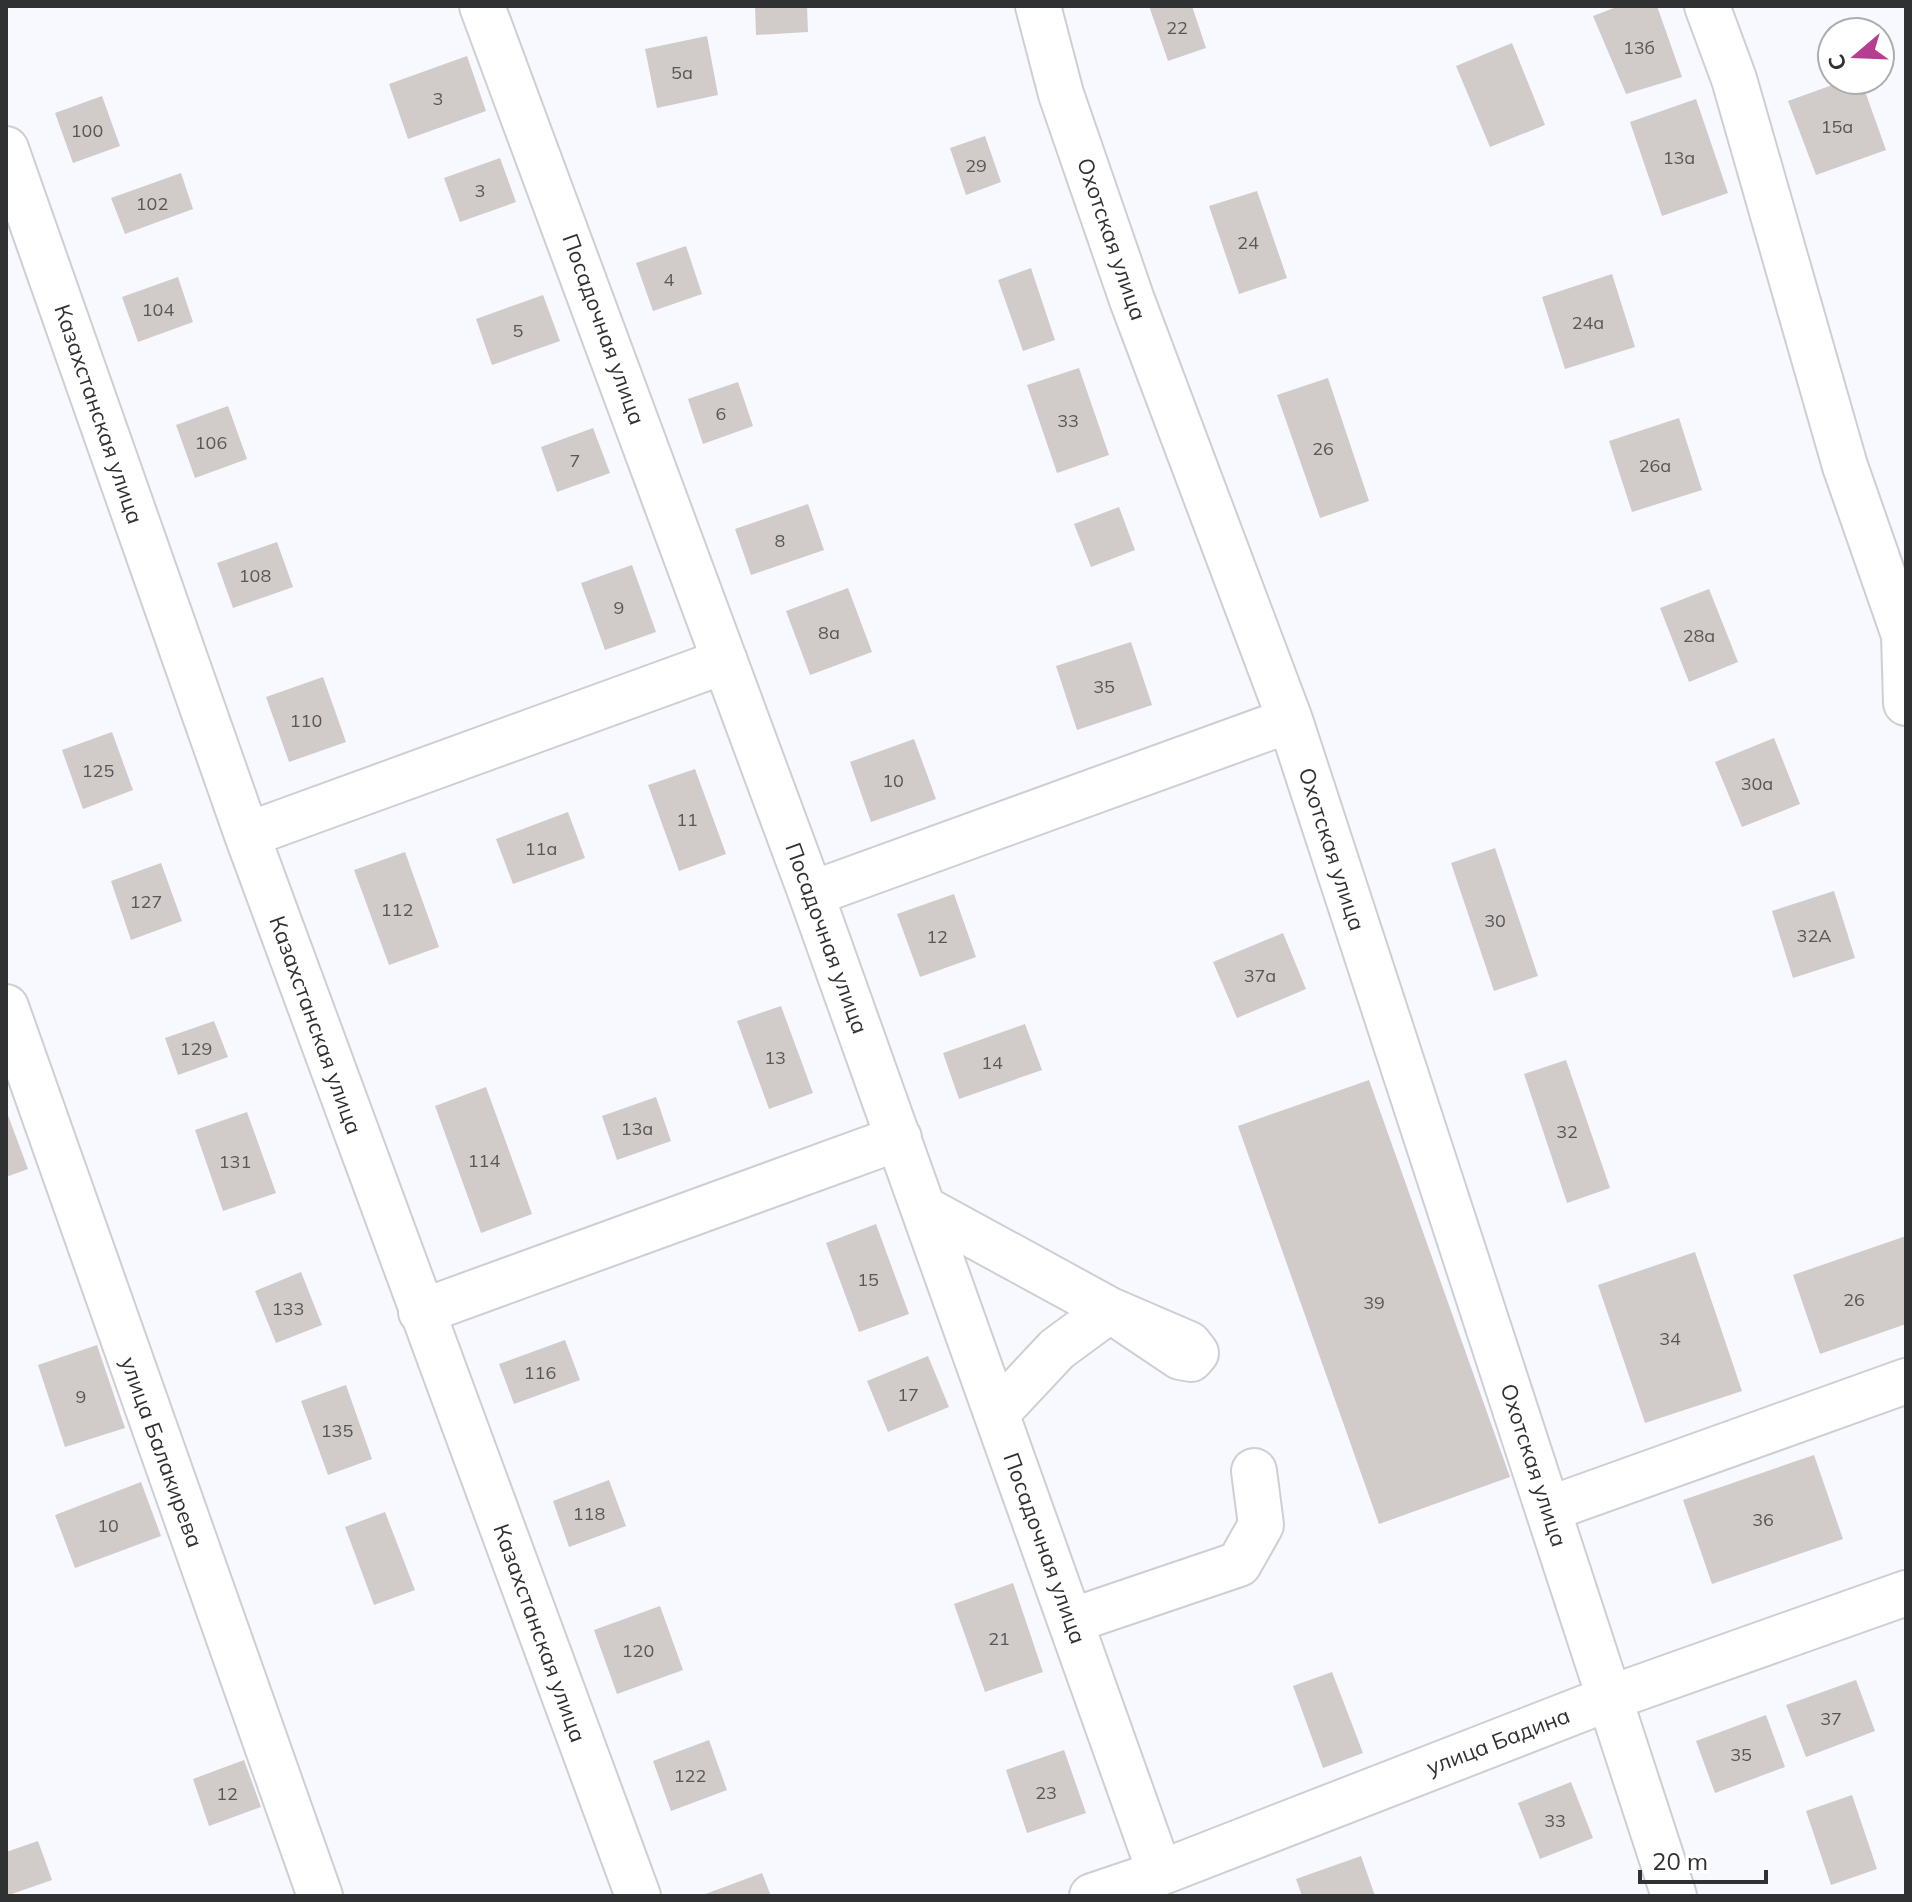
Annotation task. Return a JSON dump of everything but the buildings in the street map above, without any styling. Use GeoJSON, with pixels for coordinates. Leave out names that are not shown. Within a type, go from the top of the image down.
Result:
{"type":"FeatureCollection","features":[{"type":"Feature","properties":{"kind":"street","name":"Посадочная улица"},"geometry":{"type":"LineString","coordinates":[[482,6],[811,894],[1160,1873]]}},
{"type":"Feature","properties":{"kind":"street","name":"Охотская улица"},"geometry":{"type":"LineString","coordinates":[[1038,6],[1061,94],[1132,300],[1290,720],[1674,1896]]}},
{"type":"Feature","properties":{"kind":"street"},"geometry":{"type":"LineString","coordinates":[[1707,6],[1734,79],[1845,466],[1904,635],[1906,703]]}},
{"type":"Feature","properties":{"kind":"street","name":"Казахстанская улица"},"geometry":{"type":"LineString","coordinates":[[6,149],[247,835],[638,1896]]}},
{"type":"Feature","properties":{"kind":"street"},"geometry":{"type":"LineString","coordinates":[[247,835],[725,661]]}},
{"type":"Feature","properties":{"kind":"street"},"geometry":{"type":"LineString","coordinates":[[811,894],[1290,720]]}},
{"type":"Feature","properties":{"kind":"street","name":"улица Балакирева"},"geometry":{"type":"LineString","coordinates":[[6,1007],[320,1896]]}},
{"type":"Feature","properties":{"kind":"street"},"geometry":{"type":"LineString","coordinates":[[421,1312],[899,1138]]}},
{"type":"Feature","properties":{"kind":"street"},"geometry":{"type":"LineString","coordinates":[[925,1209],[1110,1310],[1057,1349],[997,1413]]}},
{"type":"Feature","properties":{"kind":"street"},"geometry":{"type":"LineString","coordinates":[[1549,1509],[1906,1381]]}},
{"type":"Feature","properties":{"kind":"street"},"geometry":{"type":"LineString","coordinates":[[1071,1621],[1239,1564],[1261,1525],[1254,1471]]}},
{"type":"Feature","properties":{"kind":"street","name":"улица Бадина"},"geometry":{"type":"LineString","coordinates":[[1092,1896],[1160,1873],[1610,1698],[1906,1593]]}}]}
